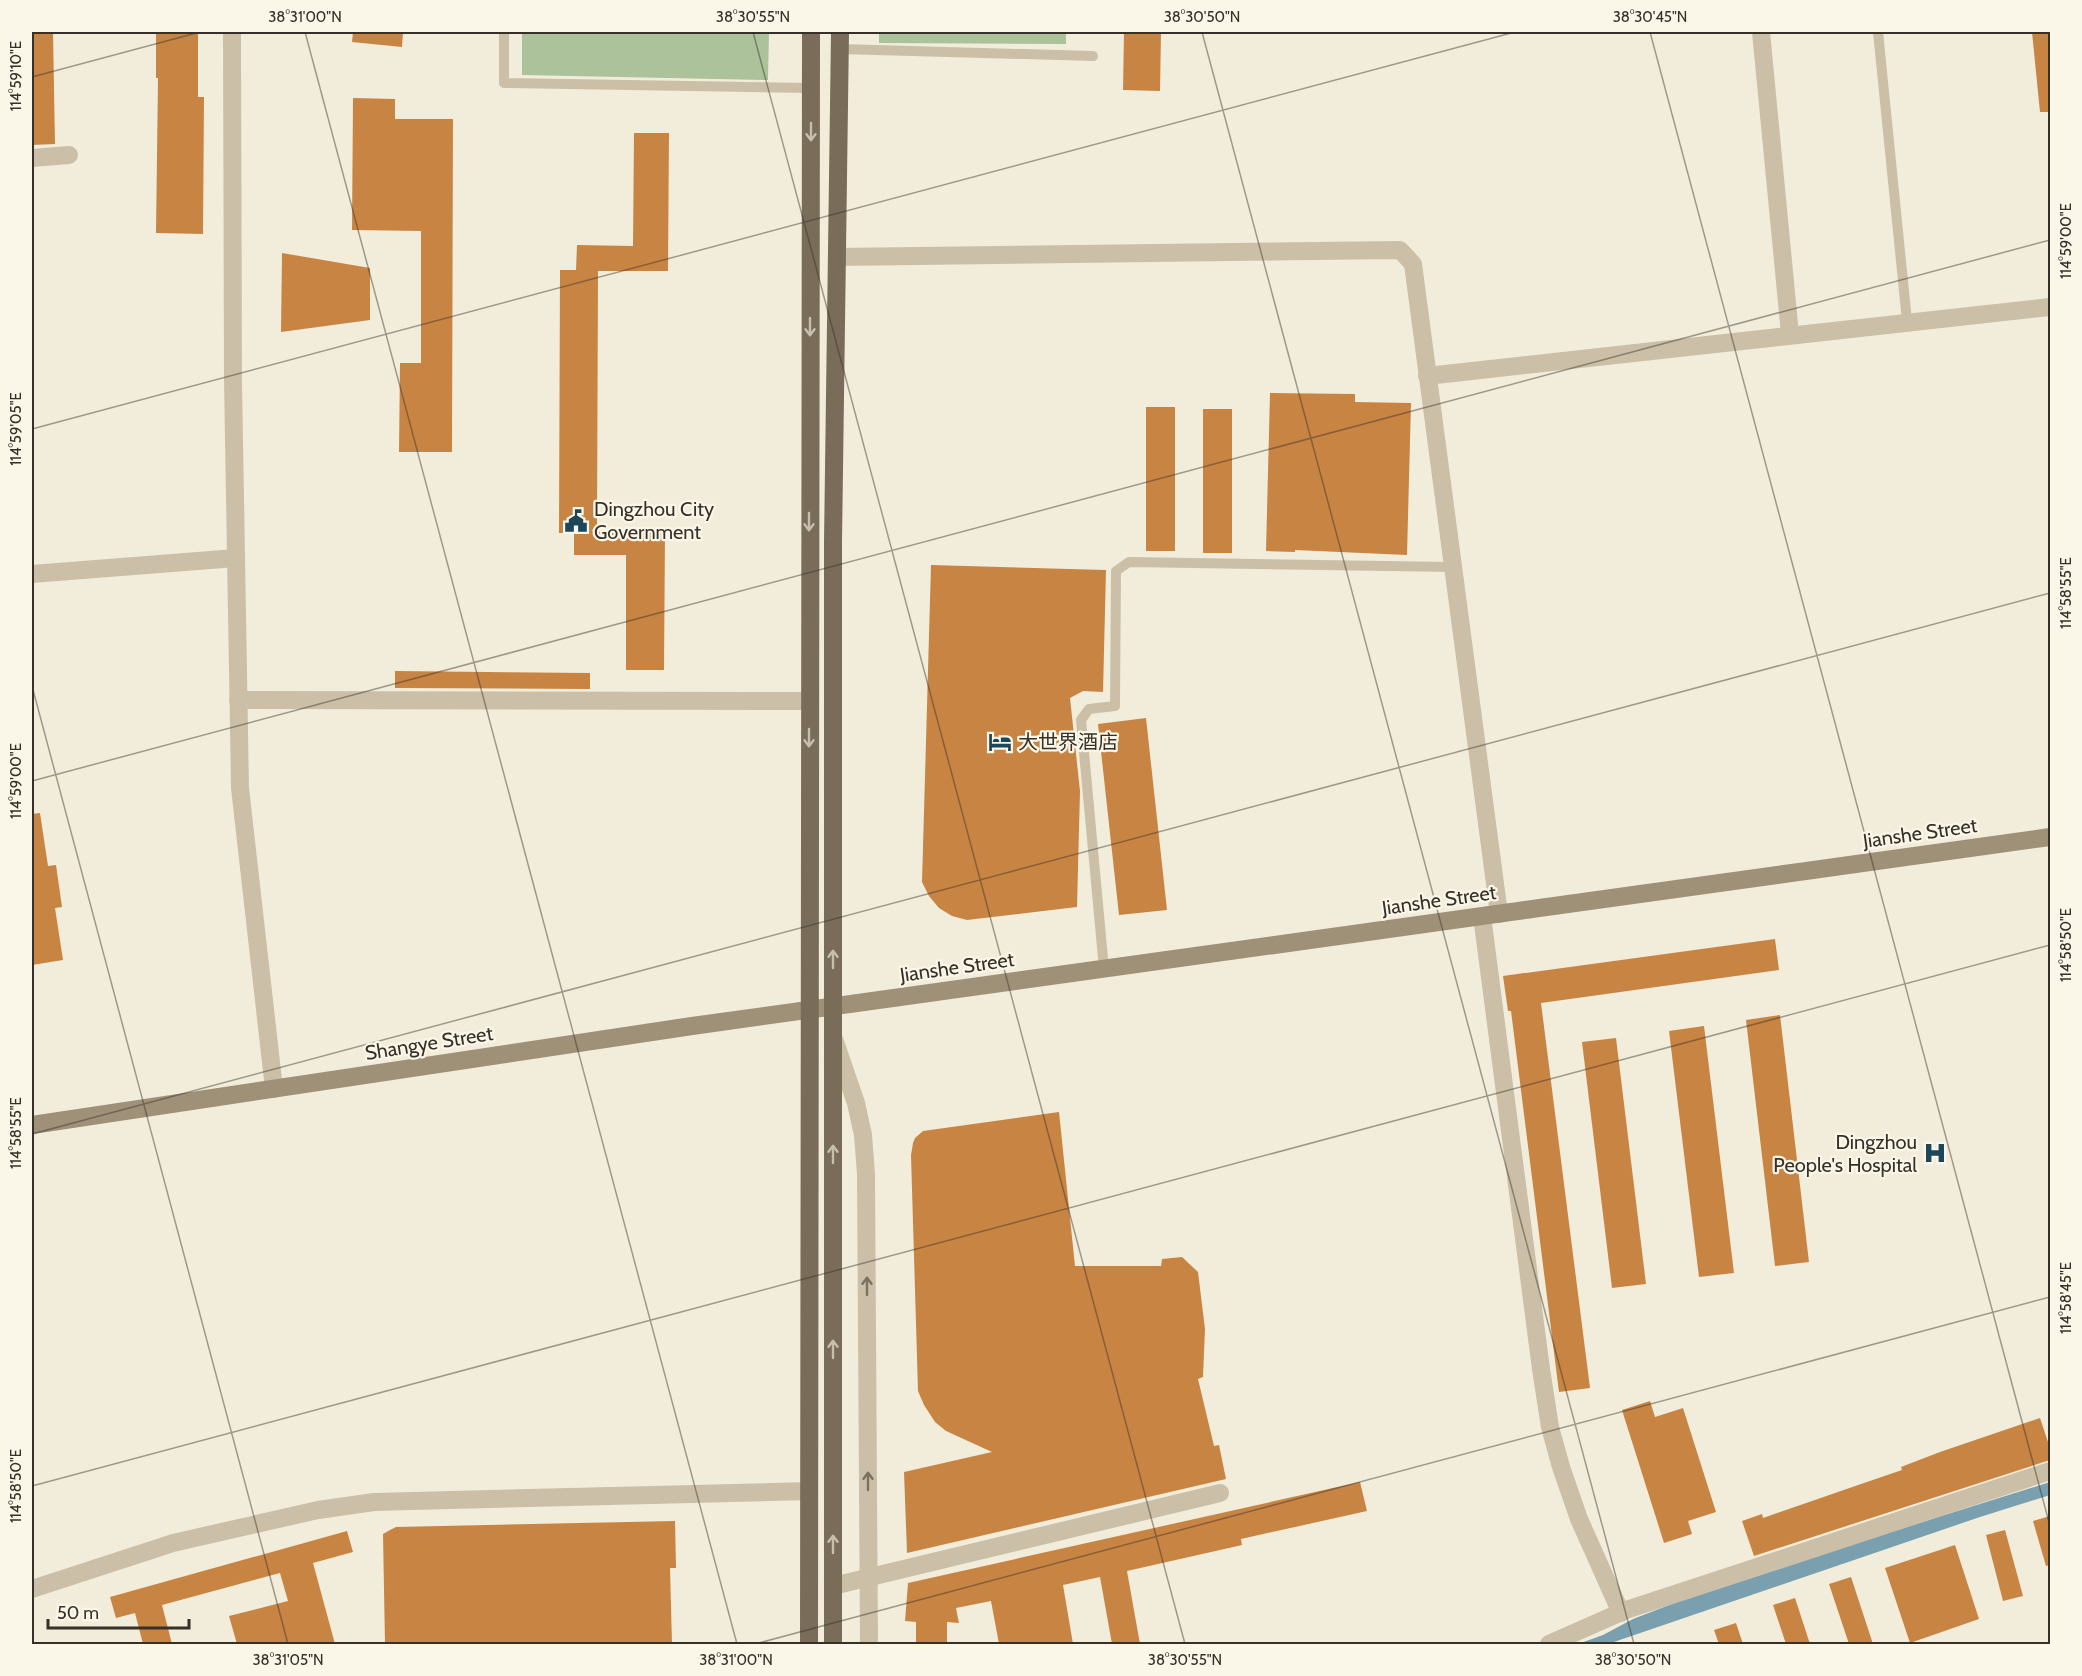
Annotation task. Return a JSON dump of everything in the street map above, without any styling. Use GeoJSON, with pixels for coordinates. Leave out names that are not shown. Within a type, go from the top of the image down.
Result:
{"type":"FeatureCollection","features":[{"type":"Feature","properties":{"kind":"main road"},"geometry":{"type":"LineString","coordinates":[[809,1644],[811,32]]}},
{"type":"Feature","properties":{"kind":"main road"},"geometry":{"type":"LineString","coordinates":[[833,1644],[833,542],[840,40]]}},
{"type":"Feature","properties":{"kind":"street"},"geometry":{"type":"LineString","coordinates":[[232,32],[232,370],[240,788],[274,1089]]}},
{"type":"Feature","properties":{"kind":"street"},"geometry":{"type":"LineString","coordinates":[[1761,32],[1790,334]]}},
{"type":"Feature","properties":{"kind":"street"},"geometry":{"type":"LineString","coordinates":[[32,158],[69,155]]}},
{"type":"Feature","properties":{"kind":"street"},"geometry":{"type":"LineString","coordinates":[[837,257],[1400,250],[1413,264],[1453,567],[1540,1369],[1550,1427],[1579,1519],[1621,1613]]}},
{"type":"Feature","properties":{"kind":"street"},"geometry":{"type":"LineString","coordinates":[[1427,376],[1907,321],[2050,307]]}},
{"type":"Feature","properties":{"kind":"street"},"geometry":{"type":"LineString","coordinates":[[32,574],[236,558]]}},
{"type":"Feature","properties":{"kind":"street"},"geometry":{"type":"LineString","coordinates":[[238,700],[809,701]]}},
{"type":"Feature","properties":{"kind":"street","name":"Jianshe Street"},"geometry":{"type":"LineString","coordinates":[[833,1007],[2050,837]]}},
{"type":"Feature","properties":{"kind":"street","name":"Shangye Street"},"geometry":{"type":"LineString","coordinates":[[32,1125],[833,1007]]}},
{"type":"Feature","properties":{"kind":"street"},"geometry":{"type":"LineString","coordinates":[[833,1036],[856,1103],[863,1136],[866,1174],[869,1644]]}},
{"type":"Feature","properties":{"kind":"street"},"geometry":{"type":"LineString","coordinates":[[1549,1644],[1621,1613],[1722,1578],[2050,1471]]}},
{"type":"Feature","properties":{"kind":"street"},"geometry":{"type":"LineString","coordinates":[[32,1589],[173,1543],[318,1510],[374,1502],[809,1491]]}},
{"type":"Feature","properties":{"kind":"street"},"geometry":{"type":"LineString","coordinates":[[833,1586],[1220,1493]]}},
{"type":"Feature","properties":{"kind":"lane"},"geometry":{"type":"LineString","coordinates":[[504,32],[504,83],[811,88]]}},
{"type":"Feature","properties":{"kind":"lane"},"geometry":{"type":"LineString","coordinates":[[1878,32],[1907,321]]}},
{"type":"Feature","properties":{"kind":"lane"},"geometry":{"type":"LineString","coordinates":[[840,40],[1092,56]]}},
{"type":"Feature","properties":{"kind":"lane"},"geometry":{"type":"LineString","coordinates":[[1104,969],[1081,720],[1089,709],[1115,706],[1116,571],[1129,562],[1453,567]]}},
{"type":"Feature","properties":{"kind":"green space"},"geometry":{"type":"Polygon","coordinates":[[[522,32],[769,32],[768,80],[522,75],[522,32]]]}},
{"type":"Feature","properties":{"kind":"green space"},"geometry":{"type":"Polygon","coordinates":[[[879,32],[1066,32],[1066,44],[879,43],[879,32]]]}},
{"type":"Feature","properties":{"kind":"water"},"geometry":{"type":"Polygon","coordinates":[[[2050,1482],[2050,1495],[1608,1644],[1578,1644],[1603,1635],[1633,1619],[1721,1585],[2050,1482]]]}},
{"type":"Feature","properties":{"kind":"building"},"geometry":{"type":"Polygon","coordinates":[[[32,32],[53,32],[55,144],[32,145],[32,32]]]}},
{"type":"Feature","properties":{"kind":"building"},"geometry":{"type":"Polygon","coordinates":[[[156,32],[198,32],[198,97],[204,97],[203,234],[156,233],[158,78],[156,78],[156,32]]]}},
{"type":"Feature","properties":{"kind":"building"},"geometry":{"type":"Polygon","coordinates":[[[353,32],[403,32],[402,47],[352,42],[353,32]]]}},
{"type":"Feature","properties":{"kind":"building"},"geometry":{"type":"Polygon","coordinates":[[[1124,32],[1161,32],[1160,91],[1123,90],[1124,32]]]}},
{"type":"Feature","properties":{"kind":"building"},"geometry":{"type":"Polygon","coordinates":[[[2032,32],[2050,32],[2050,112],[2040,112],[2032,32]]]}},
{"type":"Feature","properties":{"kind":"building"},"geometry":{"type":"Polygon","coordinates":[[[353,98],[395,99],[395,119],[453,119],[452,452],[399,452],[400,363],[421,363],[421,231],[352,230],[353,98]]]}},
{"type":"Feature","properties":{"kind":"building"},"geometry":{"type":"Polygon","coordinates":[[[634,133],[669,133],[668,271],[598,271],[597,532],[665,532],[664,670],[626,670],[626,555],[574,555],[574,533],[559,533],[560,270],[576,270],[577,245],[633,246],[634,133]]]}},
{"type":"Feature","properties":{"kind":"building"},"geometry":{"type":"Polygon","coordinates":[[[282,253],[370,268],[370,320],[281,332],[282,253]]]}},
{"type":"Feature","properties":{"kind":"building"},"geometry":{"type":"Polygon","coordinates":[[[1270,393],[1355,394],[1355,402],[1411,403],[1407,555],[1295,550],[1295,552],[1266,551],[1270,393]]]}},
{"type":"Feature","properties":{"kind":"building"},"geometry":{"type":"Polygon","coordinates":[[[1146,407],[1175,407],[1175,551],[1146,551],[1146,407]]]}},
{"type":"Feature","properties":{"kind":"building"},"geometry":{"type":"Polygon","coordinates":[[[1203,409],[1232,409],[1232,553],[1203,553],[1203,409]]]}},
{"type":"Feature","properties":{"kind":"building","name":"大世界酒店"},"geometry":{"type":"Polygon","coordinates":[[[931,565],[1106,570],[1103,692],[1083,691],[1070,698],[1080,791],[1077,907],[967,920],[952,916],[939,908],[929,896],[922,882],[931,565]]]}},
{"type":"Feature","properties":{"kind":"building"},"geometry":{"type":"Polygon","coordinates":[[[395,671],[590,673],[590,689],[395,688],[395,671]]]}},
{"type":"Feature","properties":{"kind":"building"},"geometry":{"type":"Polygon","coordinates":[[[1146,718],[1167,910],[1119,915],[1098,724],[1146,718]]]}},
{"type":"Feature","properties":{"kind":"building"},"geometry":{"type":"Polygon","coordinates":[[[40,813],[48,866],[56,865],[62,907],[55,908],[63,960],[32,965],[32,814],[40,813]]]}},
{"type":"Feature","properties":{"kind":"building"},"geometry":{"type":"Polygon","coordinates":[[[1775,939],[1779,970],[1541,1003],[1590,1388],[1559,1392],[1511,1011],[1508,1011],[1503,976],[1775,939]]]}},
{"type":"Feature","properties":{"kind":"building"},"geometry":{"type":"Polygon","coordinates":[[[1780,1015],[1809,1262],[1775,1266],[1746,1020],[1780,1015]]]}},
{"type":"Feature","properties":{"kind":"building"},"geometry":{"type":"Polygon","coordinates":[[[1704,1026],[1734,1273],[1699,1277],[1669,1031],[1704,1026]]]}},
{"type":"Feature","properties":{"kind":"building"},"geometry":{"type":"Polygon","coordinates":[[[1616,1038],[1646,1284],[1612,1288],[1582,1042],[1616,1038]]]}},
{"type":"Feature","properties":{"kind":"building"},"geometry":{"type":"Polygon","coordinates":[[[1059,1112],[1075,1266],[1161,1266],[1162,1259],[1182,1257],[1198,1272],[1205,1329],[1203,1377],[1198,1379],[1214,1446],[1219,1445],[1226,1479],[907,1553],[904,1472],[992,1452],[946,1431],[935,1422],[918,1391],[911,1155],[913,1143],[923,1131],[1059,1112]]]}},
{"type":"Feature","properties":{"kind":"building"},"geometry":{"type":"Polygon","coordinates":[[[1650,1401],[1655,1417],[1683,1408],[1716,1512],[1688,1521],[1692,1534],[1664,1543],[1622,1410],[1650,1401]]]}},
{"type":"Feature","properties":{"kind":"building"},"geometry":{"type":"Polygon","coordinates":[[[2040,1418],[2050,1448],[2050,1460],[1754,1556],[1742,1521],[1762,1514],[1763,1518],[1902,1470],[1901,1467],[1940,1452],[2040,1418]]]}},
{"type":"Feature","properties":{"kind":"building"},"geometry":{"type":"Polygon","coordinates":[[[1360,1482],[1367,1511],[1241,1539],[1242,1545],[1127,1571],[1140,1644],[1112,1644],[1100,1577],[1063,1585],[1073,1644],[999,1644],[991,1601],[956,1608],[959,1623],[947,1622],[947,1644],[916,1644],[916,1622],[905,1621],[908,1583],[1360,1482]]]}},
{"type":"Feature","properties":{"kind":"building"},"geometry":{"type":"Polygon","coordinates":[[[2050,1516],[2050,1565],[2046,1566],[2033,1521],[2050,1516]]]}},
{"type":"Feature","properties":{"kind":"building"},"geometry":{"type":"Polygon","coordinates":[[[675,1521],[676,1568],[670,1568],[672,1644],[385,1644],[383,1534],[396,1527],[675,1521]]]}},
{"type":"Feature","properties":{"kind":"building"},"geometry":{"type":"Polygon","coordinates":[[[2005,1530],[2023,1596],[2003,1601],[1986,1535],[2005,1530]]]}},
{"type":"Feature","properties":{"kind":"building"},"geometry":{"type":"Polygon","coordinates":[[[347,1531],[353,1552],[313,1563],[335,1644],[237,1644],[229,1616],[288,1601],[280,1573],[162,1605],[172,1644],[143,1644],[135,1613],[116,1618],[110,1597],[347,1531]]]}},
{"type":"Feature","properties":{"kind":"building"},"geometry":{"type":"Polygon","coordinates":[[[1955,1545],[1979,1619],[1910,1643],[1885,1568],[1955,1545]]]}},
{"type":"Feature","properties":{"kind":"building"},"geometry":{"type":"Polygon","coordinates":[[[1851,1577],[1873,1644],[1849,1644],[1829,1584],[1851,1577]]]}},
{"type":"Feature","properties":{"kind":"building"},"geometry":{"type":"Polygon","coordinates":[[[1795,1598],[1810,1644],[1786,1644],[1773,1605],[1795,1598]]]}},
{"type":"Feature","properties":{"kind":"building"},"geometry":{"type":"Polygon","coordinates":[[[1736,1623],[1743,1644],[1719,1644],[1714,1630],[1736,1623]]]}},
{"type":"Feature","properties":{"kind":"place","name":"Dingzhou City Government"},"geometry":{"type":"Point","coordinates":[576,521]}},
{"type":"Feature","properties":{"kind":"place","name":"大世界酒店"},"geometry":{"type":"Point","coordinates":[1000,742]}},
{"type":"Feature","properties":{"kind":"place","name":"Dingzhou People's Hospital"},"geometry":{"type":"Point","coordinates":[1935,1153]}}]}
